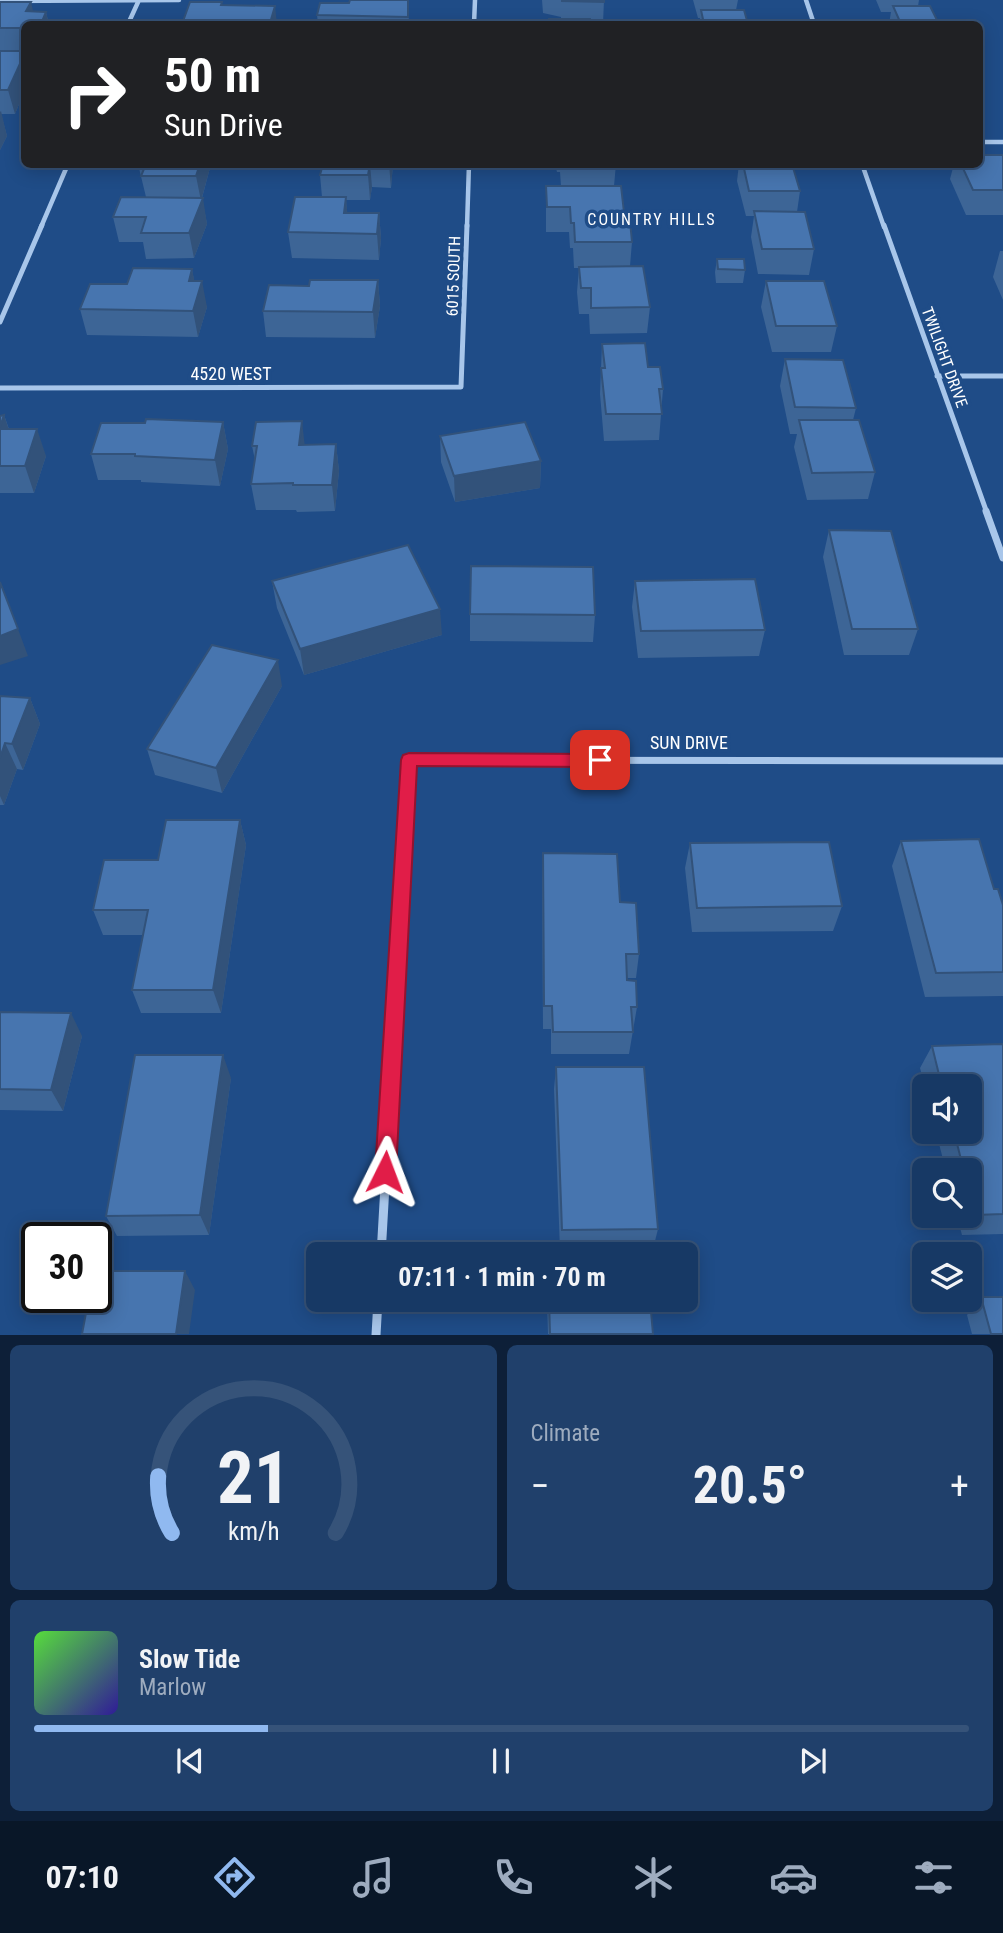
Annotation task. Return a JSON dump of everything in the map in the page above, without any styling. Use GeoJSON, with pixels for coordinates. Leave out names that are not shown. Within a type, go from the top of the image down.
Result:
{"type":"FeatureCollection","features":[{"type":"Feature","properties":{"kind":"street"},"geometry":{"type":"LineString","coordinates":[[129,21],[139,0]]}},
{"type":"Feature","properties":{"kind":"street"},"geometry":{"type":"LineString","coordinates":[[0,1],[179,0]]}},
{"type":"Feature","properties":{"kind":"street"},"geometry":{"type":"LineString","coordinates":[[474,21],[475,0]]}},
{"type":"Feature","properties":{"kind":"street"},"geometry":{"type":"LineString","coordinates":[[806,0],[813,21]]}},
{"type":"Feature","properties":{"kind":"street"},"geometry":{"type":"LineString","coordinates":[[983,142],[1003,142]]}},
{"type":"Feature","properties":{"kind":"street"},"geometry":{"type":"LineString","coordinates":[[0,322],[66,168]]}},
{"type":"Feature","properties":{"kind":"street","name":"6015 SOUTH"},"geometry":{"type":"LineString","coordinates":[[461,387],[469,168]]}},
{"type":"Feature","properties":{"kind":"street","name":"TWILIGHT DRIVE"},"geometry":{"type":"LineString","coordinates":[[863,168],[1003,558]]}},
{"type":"Feature","properties":{"kind":"street"},"geometry":{"type":"LineString","coordinates":[[937,376],[1003,376]]}},
{"type":"Feature","properties":{"kind":"street","name":"4520 WEST"},"geometry":{"type":"LineString","coordinates":[[0,388],[461,387]]}},
{"type":"Feature","properties":{"kind":"street","name":"SUN DRIVE"},"geometry":{"type":"LineString","coordinates":[[382,1242],[409,760],[1003,761]]}},
{"type":"Feature","properties":{"kind":"street"},"geometry":{"type":"LineString","coordinates":[[376,1335],[377,1312]]}},
{"type":"Feature","properties":{"kind":"building"},"geometry":{"type":"Polygon","coordinates":[[[350,0],[408,0],[408,17],[317,15],[320,3],[349,3],[350,0]]]}},
{"type":"Feature","properties":{"kind":"building"},"geometry":{"type":"Polygon","coordinates":[[[604,0],[604,2],[562,1],[604,0]]]}},
{"type":"Feature","properties":{"kind":"building"},"geometry":{"type":"Polygon","coordinates":[[[0,2],[31,2],[26,11],[46,12],[42,21],[21,21],[21,28],[0,28],[0,2]]]}},
{"type":"Feature","properties":{"kind":"building"},"geometry":{"type":"Polygon","coordinates":[[[190,2],[275,6],[271,21],[183,21],[190,2]]]}},
{"type":"Feature","properties":{"kind":"building"},"geometry":{"type":"Polygon","coordinates":[[[893,6],[930,6],[938,21],[900,21],[893,6]]]}},
{"type":"Feature","properties":{"kind":"building"},"geometry":{"type":"Polygon","coordinates":[[[701,10],[744,10],[747,21],[703,21],[701,10]]]}},
{"type":"Feature","properties":{"kind":"building"},"geometry":{"type":"Polygon","coordinates":[[[549,19],[590,21],[549,21],[549,19]]]}},
{"type":"Feature","properties":{"kind":"building"},"geometry":{"type":"Polygon","coordinates":[[[0,51],[21,51],[21,62],[8,90],[0,90],[0,51]]]}},
{"type":"Feature","properties":{"kind":"building"},"geometry":{"type":"Polygon","coordinates":[[[983,155],[1003,155],[1003,190],[973,190],[963,168],[983,168],[983,155]]]}},
{"type":"Feature","properties":{"kind":"building"},"geometry":{"type":"Polygon","coordinates":[[[144,168],[199,168],[196,176],[141,176],[144,168]]]}},
{"type":"Feature","properties":{"kind":"building"},"geometry":{"type":"Polygon","coordinates":[[[322,168],[369,168],[368,175],[320,175],[322,168]]]}},
{"type":"Feature","properties":{"kind":"building"},"geometry":{"type":"Polygon","coordinates":[[[744,168],[793,168],[800,191],[749,191],[744,168]]]}},
{"type":"Feature","properties":{"kind":"building"},"geometry":{"type":"Polygon","coordinates":[[[546,186],[621,186],[625,221],[630,221],[632,242],[575,242],[570,207],[547,207],[546,186]]]}},
{"type":"Feature","properties":{"kind":"building"},"geometry":{"type":"Polygon","coordinates":[[[121,197],[203,198],[189,233],[141,233],[146,217],[113,217],[121,197]]]}},
{"type":"Feature","properties":{"kind":"building"},"geometry":{"type":"Polygon","coordinates":[[[295,197],[346,197],[344,213],[379,213],[377,234],[288,232],[295,197]]]}},
{"type":"Feature","properties":{"kind":"building"},"geometry":{"type":"Polygon","coordinates":[[[754,211],[805,212],[814,249],[762,249],[754,211]]]}},
{"type":"Feature","properties":{"kind":"building"},"geometry":{"type":"Polygon","coordinates":[[[717,259],[744,259],[745,270],[718,269],[717,259]]]}},
{"type":"Feature","properties":{"kind":"building"},"geometry":{"type":"Polygon","coordinates":[[[643,266],[650,307],[591,308],[591,288],[581,288],[579,267],[643,266]]]}},
{"type":"Feature","properties":{"kind":"building"},"geometry":{"type":"Polygon","coordinates":[[[133,268],[192,269],[189,281],[202,281],[193,311],[80,309],[90,284],[127,284],[133,268]]]}},
{"type":"Feature","properties":{"kind":"building"},"geometry":{"type":"Polygon","coordinates":[[[310,280],[378,280],[373,312],[263,311],[269,285],[309,286],[310,280]]]}},
{"type":"Feature","properties":{"kind":"building"},"geometry":{"type":"Polygon","coordinates":[[[766,281],[824,281],[837,326],[776,326],[766,281]]]}},
{"type":"Feature","properties":{"kind":"building"},"geometry":{"type":"Polygon","coordinates":[[[645,343],[648,367],[660,367],[662,414],[606,414],[601,368],[605,368],[602,344],[645,343]]]}},
{"type":"Feature","properties":{"kind":"building"},"geometry":{"type":"Polygon","coordinates":[[[785,359],[843,360],[856,408],[795,407],[785,359]]]}},
{"type":"Feature","properties":{"kind":"building"},"geometry":{"type":"Polygon","coordinates":[[[146,419],[223,422],[215,460],[135,454],[91,454],[101,423],[145,423],[146,419]]]}},
{"type":"Feature","properties":{"kind":"building"},"geometry":{"type":"Polygon","coordinates":[[[799,420],[859,420],[875,472],[812,473],[799,420]]]}},
{"type":"Feature","properties":{"kind":"building"},"geometry":{"type":"Polygon","coordinates":[[[302,421],[299,445],[336,444],[332,485],[251,484],[257,446],[252,446],[256,422],[302,421]]]}},
{"type":"Feature","properties":{"kind":"building"},"geometry":{"type":"Polygon","coordinates":[[[525,422],[541,461],[454,476],[440,436],[525,422]]]}},
{"type":"Feature","properties":{"kind":"building"},"geometry":{"type":"Polygon","coordinates":[[[0,429],[37,429],[25,466],[0,466],[0,429]]]}},
{"type":"Feature","properties":{"kind":"building"},"geometry":{"type":"Polygon","coordinates":[[[829,530],[891,531],[918,629],[852,629],[829,530]]]}},
{"type":"Feature","properties":{"kind":"building"},"geometry":{"type":"Polygon","coordinates":[[[408,545],[440,609],[300,649],[272,581],[408,545]]]}},
{"type":"Feature","properties":{"kind":"building"},"geometry":{"type":"Polygon","coordinates":[[[471,566],[593,567],[595,615],[470,614],[471,566]]]}},
{"type":"Feature","properties":{"kind":"building"},"geometry":{"type":"Polygon","coordinates":[[[755,579],[765,630],[641,631],[635,581],[755,579]]]}},
{"type":"Feature","properties":{"kind":"building"},"geometry":{"type":"Polygon","coordinates":[[[0,582],[18,629],[0,636],[0,582]]]}},
{"type":"Feature","properties":{"kind":"building"},"geometry":{"type":"Polygon","coordinates":[[[212,645],[278,660],[216,768],[147,749],[212,645]]]}},
{"type":"Feature","properties":{"kind":"building"},"geometry":{"type":"Polygon","coordinates":[[[0,696],[30,698],[12,744],[5,743],[0,758],[0,696]]]}},
{"type":"Feature","properties":{"kind":"building"},"geometry":{"type":"Polygon","coordinates":[[[166,820],[240,820],[213,990],[132,990],[148,910],[93,910],[104,860],[158,860],[166,820]]]}},
{"type":"Feature","properties":{"kind":"building"},"geometry":{"type":"Polygon","coordinates":[[[979,839],[994,889],[998,889],[1003,905],[1003,972],[936,973],[901,841],[979,839]]]}},
{"type":"Feature","properties":{"kind":"building"},"geometry":{"type":"Polygon","coordinates":[[[829,842],[842,906],[697,908],[690,843],[829,842]]]}},
{"type":"Feature","properties":{"kind":"building"},"geometry":{"type":"Polygon","coordinates":[[[543,853],[617,854],[620,902],[636,903],[639,954],[626,954],[627,980],[636,981],[637,1007],[631,1007],[633,1032],[553,1032],[552,1006],[544,1006],[543,853]]]}},
{"type":"Feature","properties":{"kind":"building"},"geometry":{"type":"Polygon","coordinates":[[[0,1012],[71,1013],[51,1090],[0,1089],[0,1012]]]}},
{"type":"Feature","properties":{"kind":"building"},"geometry":{"type":"Polygon","coordinates":[[[1003,1044],[1003,1214],[982,1215],[982,1158],[961,1158],[957,1144],[982,1144],[982,1074],[939,1074],[932,1046],[1003,1044]]]}},
{"type":"Feature","properties":{"kind":"building"},"geometry":{"type":"Polygon","coordinates":[[[135,1055],[223,1055],[200,1215],[106,1216],[135,1055]]]}},
{"type":"Feature","properties":{"kind":"building"},"geometry":{"type":"Polygon","coordinates":[[[556,1067],[644,1067],[658,1229],[562,1230],[556,1067]]]}},
{"type":"Feature","properties":{"kind":"building"},"geometry":{"type":"Polygon","coordinates":[[[112,1271],[185,1271],[176,1334],[82,1334],[86,1313],[112,1313],[112,1271]]]}},
{"type":"Feature","properties":{"kind":"building"},"geometry":{"type":"Polygon","coordinates":[[[982,1297],[1003,1297],[1003,1334],[991,1334],[982,1297]]]}},
{"type":"Feature","properties":{"kind":"building"},"geometry":{"type":"Polygon","coordinates":[[[549,1312],[651,1312],[653,1334],[550,1334],[549,1312]]]}},
{"type":"Feature","properties":{"kind":"district","name":"COUNTRY HILLS"},"geometry":{"type":"Point","coordinates":[652,219]}},
{"type":"Feature","properties":{"kind":"route"},"geometry":{"type":"LineString","coordinates":[[385,1172],[409,760],[600,760]]}}]}
